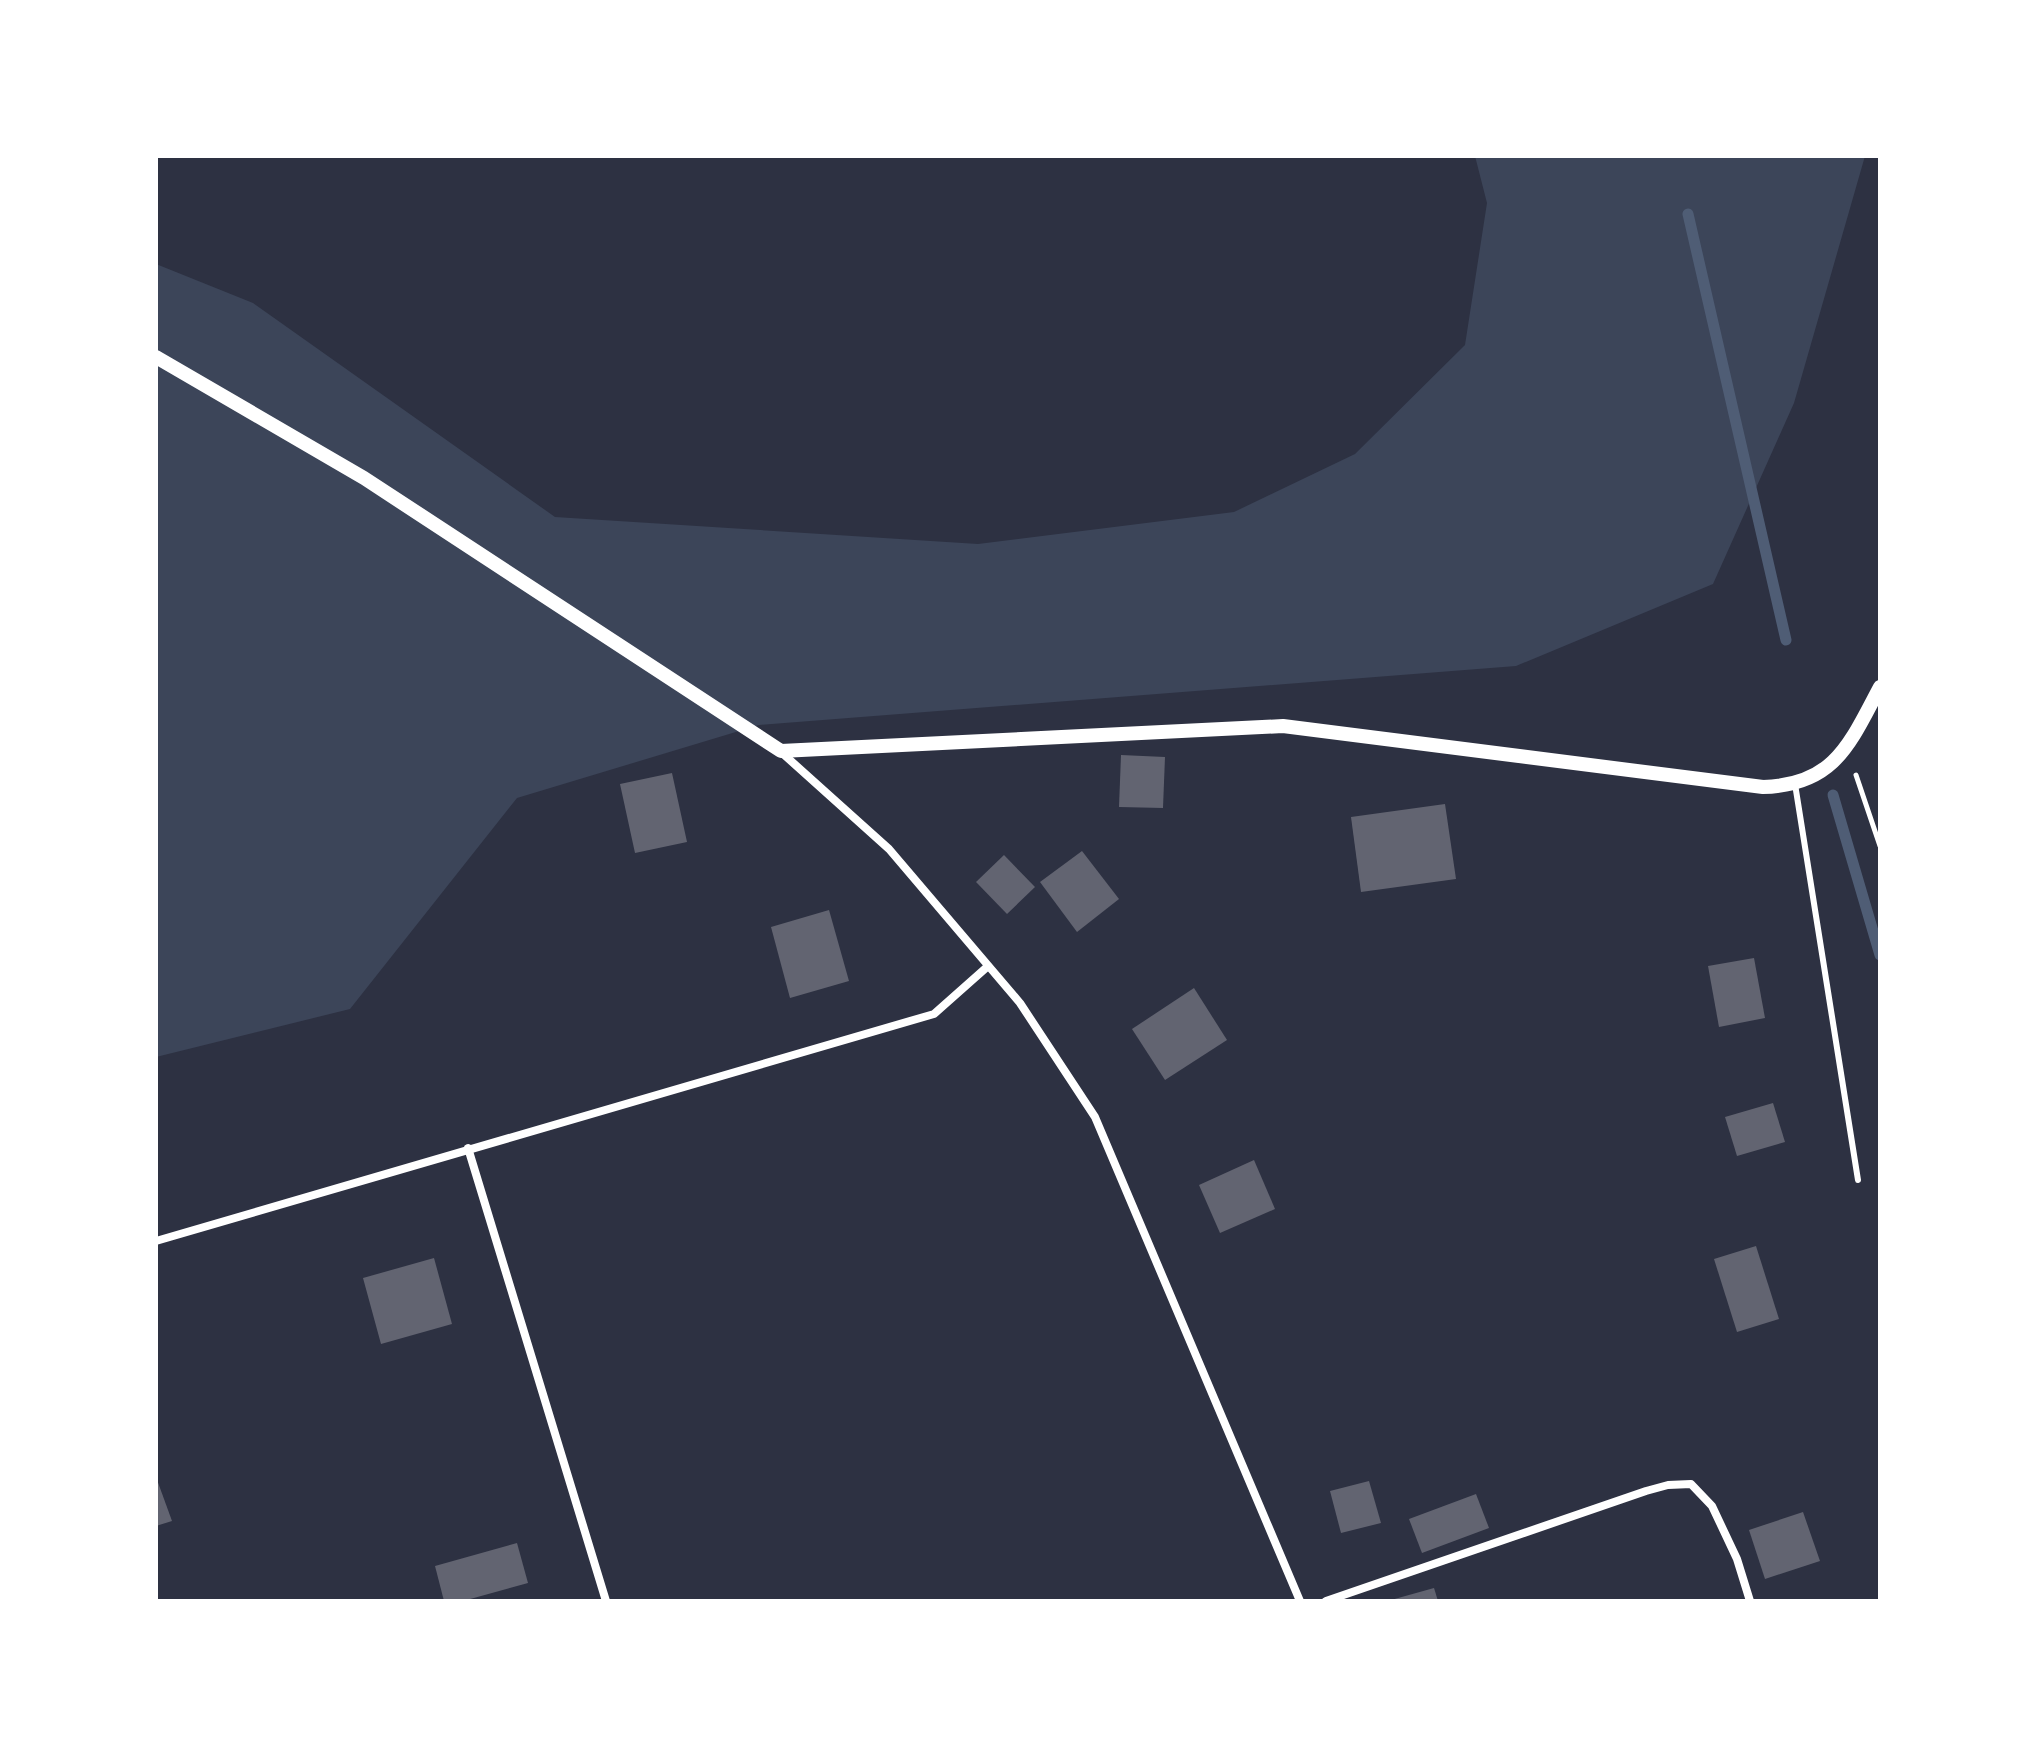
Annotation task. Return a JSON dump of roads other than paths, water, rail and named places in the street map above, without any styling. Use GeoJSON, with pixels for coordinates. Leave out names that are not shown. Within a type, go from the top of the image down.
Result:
{"type":"FeatureCollection","features":[{"type":"Feature","properties":{"kind":"street"},"geometry":{"type":"LineString","coordinates":[[156,357],[364,478],[781,751],[889,849],[1020,1003],[1095,1117],[1300,1601]]}},
{"type":"Feature","properties":{"kind":"street"},"geometry":{"type":"LineString","coordinates":[[781,751],[1283,726],[1763,787],[1795,784],[1824,771],[1847,749],[1880,687]]}},
{"type":"Feature","properties":{"kind":"street"},"geometry":{"type":"LineString","coordinates":[[156,1241],[934,1014],[987,967]]}},
{"type":"Feature","properties":{"kind":"street"},"geometry":{"type":"LineString","coordinates":[[468,1148],[606,1601]]}},
{"type":"Feature","properties":{"kind":"street"},"geometry":{"type":"LineString","coordinates":[[1326,1601],[1646,1491],[1668,1485],[1691,1484],[1712,1506],[1737,1559],[1750,1601]]}},
{"type":"Feature","properties":{"kind":"lane"},"geometry":{"type":"LineString","coordinates":[[1795,784],[1858,1180]]}},
{"type":"Feature","properties":{"kind":"waterway"},"geometry":{"type":"LineString","coordinates":[[1688,214],[1786,640]]}},
{"type":"Feature","properties":{"kind":"waterway"},"geometry":{"type":"LineString","coordinates":[[1833,795],[1880,955]]}}]}
